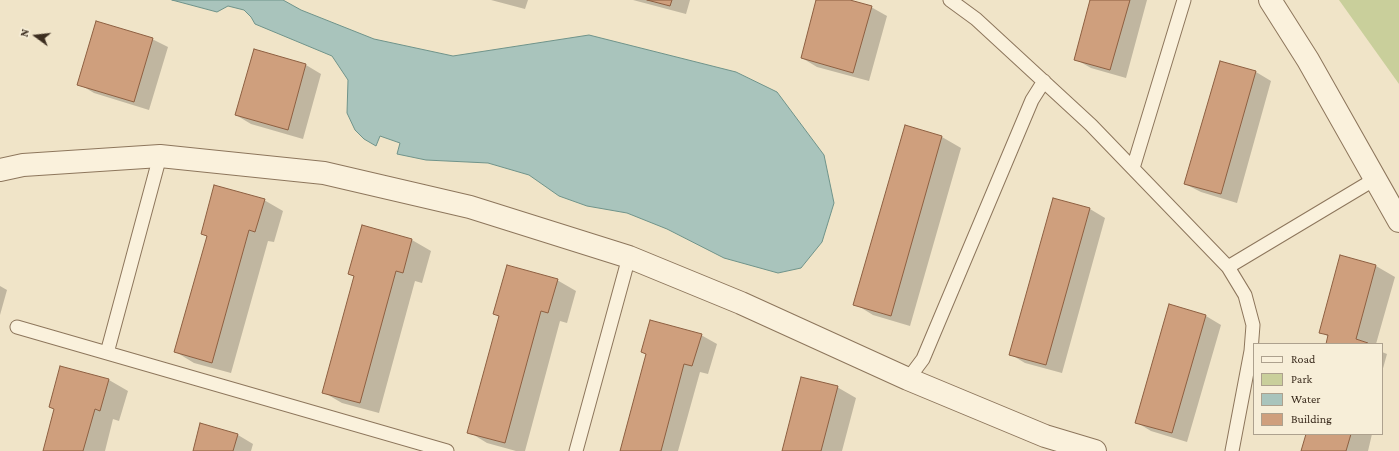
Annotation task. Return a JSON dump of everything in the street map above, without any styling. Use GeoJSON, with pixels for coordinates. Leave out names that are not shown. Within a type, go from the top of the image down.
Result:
{"type":"FeatureCollection","features":[{"type":"Feature","properties":{"kind":"street"},"geometry":{"type":"LineString","coordinates":[[1270,0],[1308,60],[1399,221]]}},
{"type":"Feature","properties":{"kind":"street"},"geometry":{"type":"LineString","coordinates":[[0,170],[23,165],[160,156],[324,173],[470,207],[629,257],[741,303],[908,379],[1045,436],[1095,451]]}},
{"type":"Feature","properties":{"kind":"lane"},"geometry":{"type":"LineString","coordinates":[[950,0],[976,19],[1091,125],[1228,267],[1245,295],[1253,325],[1251,351],[1232,451]]}},
{"type":"Feature","properties":{"kind":"lane"},"geometry":{"type":"LineString","coordinates":[[1134,168],[1184,0]]}},
{"type":"Feature","properties":{"kind":"lane"},"geometry":{"type":"LineString","coordinates":[[908,379],[923,359],[1032,100],[1044,81]]}},
{"type":"Feature","properties":{"kind":"lane"},"geometry":{"type":"LineString","coordinates":[[107,352],[160,156]]}},
{"type":"Feature","properties":{"kind":"lane"},"geometry":{"type":"LineString","coordinates":[[1228,267],[1375,179]]}},
{"type":"Feature","properties":{"kind":"lane"},"geometry":{"type":"LineString","coordinates":[[576,451],[629,257]]}},
{"type":"Feature","properties":{"kind":"lane"},"geometry":{"type":"LineString","coordinates":[[17,327],[447,451]]}},
{"type":"Feature","properties":{"kind":"green space"},"geometry":{"type":"Polygon","coordinates":[[[1339,0],[1399,0],[1399,84],[1339,0]]]}},
{"type":"Feature","properties":{"kind":"water"},"geometry":{"type":"Polygon","coordinates":[[[172,0],[283,0],[301,10],[374,39],[453,56],[589,35],[736,72],[777,92],[824,155],[834,203],[822,242],[801,268],[778,273],[724,258],[667,229],[627,213],[587,206],[559,196],[529,175],[488,163],[426,160],[397,154],[400,143],[380,136],[376,146],[364,139],[355,130],[347,113],[348,80],[332,56],[255,24],[244,10],[228,6],[217,12],[172,0]]]}},
{"type":"Feature","properties":{"kind":"building"},"geometry":{"type":"Polygon","coordinates":[[[647,0],[672,0],[670,6],[647,0]]]}},
{"type":"Feature","properties":{"kind":"building"},"geometry":{"type":"Polygon","coordinates":[[[816,0],[850,0],[872,6],[853,73],[801,58],[816,0]]]}},
{"type":"Feature","properties":{"kind":"building"},"geometry":{"type":"Polygon","coordinates":[[[1090,0],[1130,0],[1110,70],[1074,60],[1090,0]]]}},
{"type":"Feature","properties":{"kind":"building"},"geometry":{"type":"Polygon","coordinates":[[[96,21],[153,38],[134,102],[77,85],[96,21]]]}},
{"type":"Feature","properties":{"kind":"building"},"geometry":{"type":"Polygon","coordinates":[[[254,49],[306,64],[288,130],[235,115],[254,49]]]}},
{"type":"Feature","properties":{"kind":"building"},"geometry":{"type":"Polygon","coordinates":[[[1220,61],[1256,71],[1221,194],[1184,184],[1220,61]]]}},
{"type":"Feature","properties":{"kind":"building"},"geometry":{"type":"Polygon","coordinates":[[[905,125],[942,136],[891,316],[853,305],[905,125]]]}},
{"type":"Feature","properties":{"kind":"building"},"geometry":{"type":"Polygon","coordinates":[[[214,185],[265,199],[255,232],[249,230],[212,363],[174,352],[207,236],[201,234],[214,185]]]}},
{"type":"Feature","properties":{"kind":"building"},"geometry":{"type":"Polygon","coordinates":[[[1053,198],[1090,208],[1046,365],[1009,355],[1053,198]]]}},
{"type":"Feature","properties":{"kind":"building"},"geometry":{"type":"Polygon","coordinates":[[[362,225],[412,239],[403,273],[396,271],[360,403],[322,393],[354,276],[348,274],[362,225]]]}},
{"type":"Feature","properties":{"kind":"building"},"geometry":{"type":"Polygon","coordinates":[[[1340,255],[1376,265],[1356,339],[1368,343],[1326,343],[1328,335],[1319,333],[1340,255]]]}},
{"type":"Feature","properties":{"kind":"building"},"geometry":{"type":"Polygon","coordinates":[[[507,265],[558,279],[548,313],[541,311],[505,443],[467,433],[499,316],[493,314],[507,265]]]}},
{"type":"Feature","properties":{"kind":"building"},"geometry":{"type":"Polygon","coordinates":[[[1169,304],[1206,315],[1172,433],[1135,423],[1169,304]]]}},
{"type":"Feature","properties":{"kind":"building"},"geometry":{"type":"Polygon","coordinates":[[[650,320],[702,334],[692,366],[684,364],[661,451],[620,451],[646,354],[641,352],[650,320]]]}},
{"type":"Feature","properties":{"kind":"building"},"geometry":{"type":"Polygon","coordinates":[[[60,366],[109,379],[100,411],[95,409],[83,451],[43,451],[54,409],[49,407],[60,366]]]}},
{"type":"Feature","properties":{"kind":"building"},"geometry":{"type":"Polygon","coordinates":[[[801,377],[838,386],[821,451],[782,451],[801,377]]]}},
{"type":"Feature","properties":{"kind":"building"},"geometry":{"type":"Polygon","coordinates":[[[200,423],[238,434],[233,451],[193,451],[200,423]]]}},
{"type":"Feature","properties":{"kind":"building"},"geometry":{"type":"Polygon","coordinates":[[[1306,435],[1351,435],[1346,451],[1301,451],[1306,435]]]}}]}
